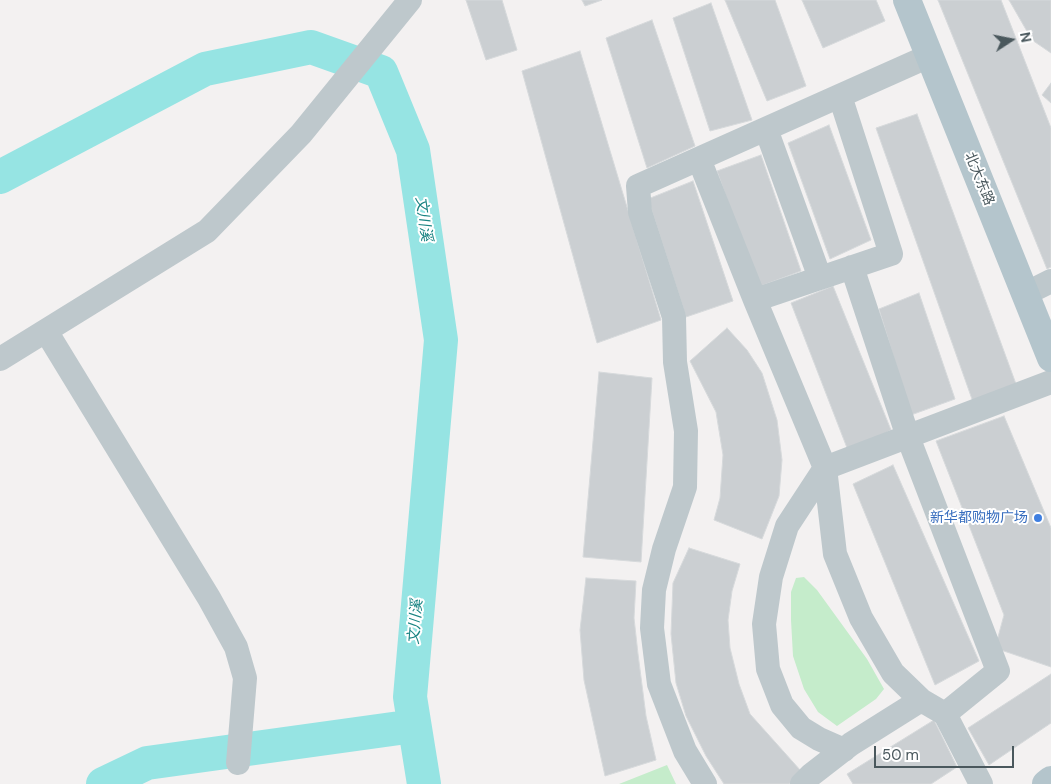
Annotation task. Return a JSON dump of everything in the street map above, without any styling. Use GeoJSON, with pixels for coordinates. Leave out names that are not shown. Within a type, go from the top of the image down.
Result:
{"type":"FeatureCollection","features":[{"type":"Feature","properties":{"kind":"main road","name":"北大东路"},"geometry":{"type":"LineString","coordinates":[[906,0],[1051,358]]}},
{"type":"Feature","properties":{"kind":"main road"},"geometry":{"type":"LineString","coordinates":[[1046,784],[1051,780]]}},
{"type":"Feature","properties":{"kind":"street"},"geometry":{"type":"LineString","coordinates":[[0,359],[207,232],[302,134],[410,0]]}},
{"type":"Feature","properties":{"kind":"street"},"geometry":{"type":"LineString","coordinates":[[705,784],[685,750],[659,684],[652,628],[654,590],[664,549],[685,487],[686,431],[675,362],[674,317],[640,212],[638,186],[929,56]]}},
{"type":"Feature","properties":{"kind":"street"},"geometry":{"type":"LineString","coordinates":[[755,300],[892,254],[840,96]]}},
{"type":"Feature","properties":{"kind":"street"},"geometry":{"type":"LineString","coordinates":[[766,129],[820,278]]}},
{"type":"Feature","properties":{"kind":"street"},"geometry":{"type":"LineString","coordinates":[[699,159],[825,468],[835,554],[861,618],[893,673],[921,700],[945,714],[981,784]]}},
{"type":"Feature","properties":{"kind":"street"},"geometry":{"type":"LineString","coordinates":[[852,267],[908,437],[998,671],[945,714]]}},
{"type":"Feature","properties":{"kind":"street"},"geometry":{"type":"LineString","coordinates":[[1025,294],[1051,282]]}},
{"type":"Feature","properties":{"kind":"street"},"geometry":{"type":"LineString","coordinates":[[46,332],[209,598],[236,647],[246,678],[238,763]]}},
{"type":"Feature","properties":{"kind":"street"},"geometry":{"type":"LineString","coordinates":[[844,750],[819,739],[801,728],[782,705],[768,669],[764,624],[772,577],[787,526],[825,468],[1051,382]]}},
{"type":"Feature","properties":{"kind":"street"},"geometry":{"type":"LineString","coordinates":[[802,784],[844,750],[921,700]]}},
{"type":"Feature","properties":{"kind":"green space"},"geometry":{"type":"Polygon","coordinates":[[[804,577],[817,590],[867,659],[884,689],[876,699],[837,726],[818,712],[804,689],[793,656],[791,592],[796,578],[804,577]]]}},
{"type":"Feature","properties":{"kind":"green space"},"geometry":{"type":"Polygon","coordinates":[[[667,765],[676,784],[619,784],[667,765]]]}},
{"type":"Feature","properties":{"kind":"building"},"geometry":{"type":"Polygon","coordinates":[[[466,0],[502,0],[517,50],[486,60],[466,0]]]}},
{"type":"Feature","properties":{"kind":"building"},"geometry":{"type":"Polygon","coordinates":[[[582,0],[602,0],[585,6],[582,0]]]}},
{"type":"Feature","properties":{"kind":"building"},"geometry":{"type":"Polygon","coordinates":[[[725,0],[775,0],[806,86],[767,101],[725,0]]]}},
{"type":"Feature","properties":{"kind":"building"},"geometry":{"type":"Polygon","coordinates":[[[802,0],[876,0],[885,21],[823,48],[802,0]]]}},
{"type":"Feature","properties":{"kind":"building"},"geometry":{"type":"Polygon","coordinates":[[[938,0],[1001,0],[1051,128],[1051,267],[1047,269],[938,0]]]}},
{"type":"Feature","properties":{"kind":"building"},"geometry":{"type":"Polygon","coordinates":[[[1009,0],[1051,0],[1051,53],[1032,40],[1009,0]]]}},
{"type":"Feature","properties":{"kind":"building"},"geometry":{"type":"Polygon","coordinates":[[[711,3],[752,120],[710,131],[673,18],[711,3]]]}},
{"type":"Feature","properties":{"kind":"building"},"geometry":{"type":"Polygon","coordinates":[[[652,20],[695,146],[647,168],[606,38],[652,20]]]}},
{"type":"Feature","properties":{"kind":"building"},"geometry":{"type":"Polygon","coordinates":[[[580,51],[661,320],[597,343],[522,71],[580,51]]]}},
{"type":"Feature","properties":{"kind":"building"},"geometry":{"type":"Polygon","coordinates":[[[1051,83],[1051,103],[1042,95],[1051,83]]]}},
{"type":"Feature","properties":{"kind":"building"},"geometry":{"type":"Polygon","coordinates":[[[917,114],[1016,384],[973,402],[876,128],[917,114]]]}},
{"type":"Feature","properties":{"kind":"building"},"geometry":{"type":"Polygon","coordinates":[[[829,125],[871,240],[830,259],[788,143],[829,125]]]}},
{"type":"Feature","properties":{"kind":"building"},"geometry":{"type":"Polygon","coordinates":[[[761,155],[801,271],[758,287],[717,171],[761,155]]]}},
{"type":"Feature","properties":{"kind":"building"},"geometry":{"type":"Polygon","coordinates":[[[693,181],[733,301],[686,317],[648,199],[693,181]]]}},
{"type":"Feature","properties":{"kind":"building"},"geometry":{"type":"Polygon","coordinates":[[[833,286],[891,430],[849,453],[791,303],[833,286]]]}},
{"type":"Feature","properties":{"kind":"building"},"geometry":{"type":"Polygon","coordinates":[[[919,293],[955,399],[911,415],[879,309],[919,293]]]}},
{"type":"Feature","properties":{"kind":"building"},"geometry":{"type":"Polygon","coordinates":[[[727,328],[747,350],[762,373],[777,420],[782,460],[779,496],[762,539],[714,520],[720,498],[723,455],[716,412],[690,361],[727,328]]]}},
{"type":"Feature","properties":{"kind":"building"},"geometry":{"type":"Polygon","coordinates":[[[599,372],[652,378],[641,562],[583,557],[599,372]]]}},
{"type":"Feature","properties":{"kind":"building"},"geometry":{"type":"Polygon","coordinates":[[[1004,416],[1051,528],[1051,667],[995,648],[1004,615],[936,441],[1004,416]]]}},
{"type":"Feature","properties":{"kind":"building"},"geometry":{"type":"Polygon","coordinates":[[[893,465],[979,661],[935,685],[853,484],[893,465]]]}},
{"type":"Feature","properties":{"kind":"building"},"geometry":{"type":"Polygon","coordinates":[[[689,548],[740,564],[732,591],[728,620],[730,648],[739,684],[750,714],[801,771],[789,784],[724,784],[706,756],[686,716],[676,683],[671,634],[673,583],[689,548]]]}},
{"type":"Feature","properties":{"kind":"building"},"geometry":{"type":"Polygon","coordinates":[[[586,578],[636,581],[634,618],[638,654],[646,716],[656,760],[605,776],[584,680],[580,630],[586,578]]]}},
{"type":"Feature","properties":{"kind":"building"},"geometry":{"type":"Polygon","coordinates":[[[1051,674],[1051,723],[989,765],[968,728],[1051,674]]]}},
{"type":"Feature","properties":{"kind":"building"},"geometry":{"type":"Polygon","coordinates":[[[934,720],[957,767],[931,784],[853,784],[847,774],[934,720]]]}},
{"type":"Feature","properties":{"kind":"waterway","name":"文川溪"},"geometry":{"type":"LineString","coordinates":[[0,177],[205,69],[311,47],[381,72],[413,150],[441,340],[410,697],[424,784]]}},
{"type":"Feature","properties":{"kind":"waterway"},"geometry":{"type":"LineString","coordinates":[[103,784],[147,763],[414,726]]}},
{"type":"Feature","properties":{"kind":"place","name":"新华都购物广场"},"geometry":{"type":"Point","coordinates":[1038,518]}}]}
